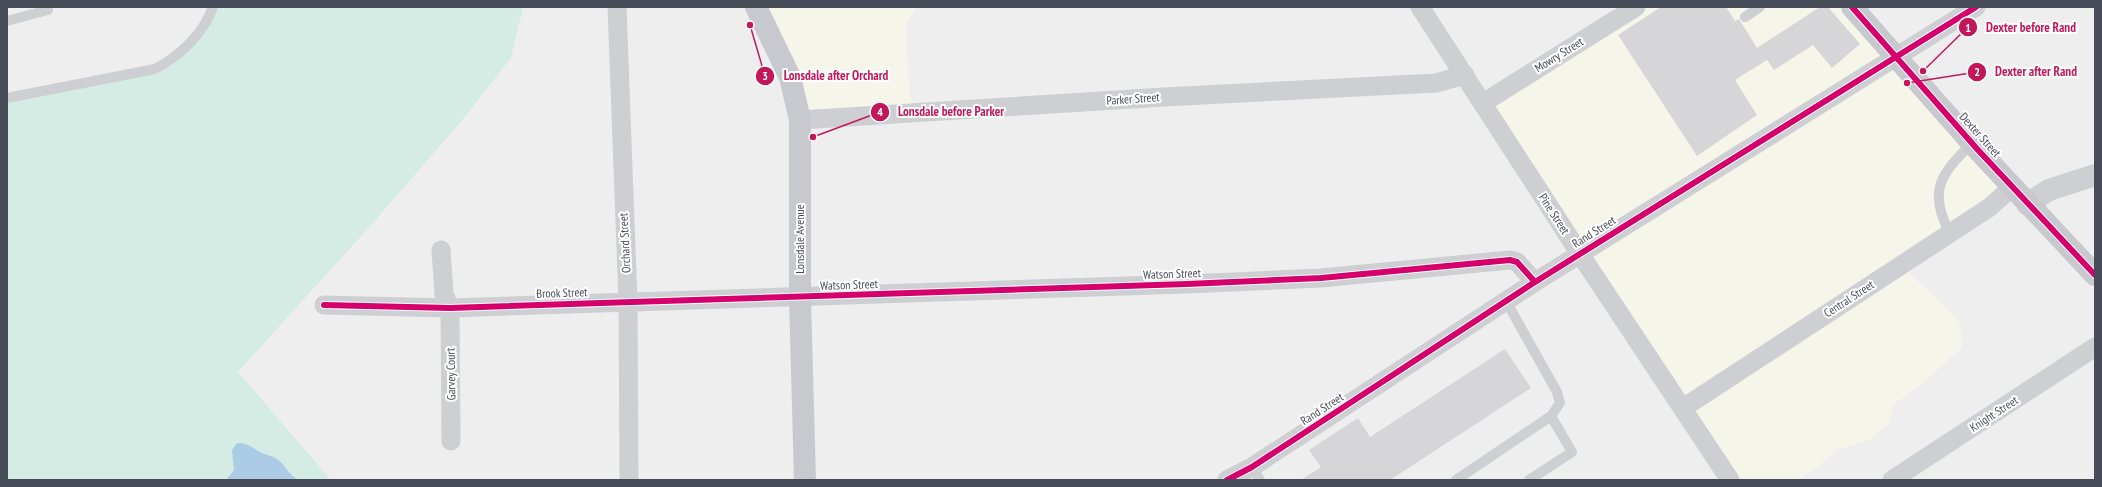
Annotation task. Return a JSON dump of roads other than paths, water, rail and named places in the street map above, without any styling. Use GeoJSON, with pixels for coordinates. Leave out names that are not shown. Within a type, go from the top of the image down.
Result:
{"type":"FeatureCollection","features":[{"type":"Feature","properties":{"kind":"main road","name":"Lonsdale Avenue"},"geometry":{"type":"LineString","coordinates":[[756,7],[790,77],[800,120],[800,298],[805,480]]}},
{"type":"Feature","properties":{"kind":"main road","name":"Dexter Street"},"geometry":{"type":"LineString","coordinates":[[1852,7],[1972,144],[2095,275]]}},
{"type":"Feature","properties":{"kind":"main road"},"geometry":{"type":"LineString","coordinates":[[2027,204],[2048,190],[2095,176]]}},
{"type":"Feature","properties":{"kind":"street","name":"Orchard Street"},"geometry":{"type":"LineString","coordinates":[[618,7],[628,302],[629,480]]}},
{"type":"Feature","properties":{"kind":"street","name":"Pine Street"},"geometry":{"type":"LineString","coordinates":[[1420,7],[1580,254],[1730,480]]}},
{"type":"Feature","properties":{"kind":"street","name":"Mowry Street"},"geometry":{"type":"LineString","coordinates":[[1483,103],[1636,7]]}},
{"type":"Feature","properties":{"kind":"street","name":"Rand Street"},"geometry":{"type":"LineString","coordinates":[[1227,480],[1256,474],[1535,282],[1976,7]]}},
{"type":"Feature","properties":{"kind":"street","name":"Parker Street"},"geometry":{"type":"LineString","coordinates":[[800,120],[1164,97],[1436,83],[1465,75]]}},
{"type":"Feature","properties":{"kind":"street","name":"Central Street"},"geometry":{"type":"LineString","coordinates":[[1683,408],[1990,207],[2012,187]]}},
{"type":"Feature","properties":{"kind":"street","name":"Garvey Court"},"geometry":{"type":"LineString","coordinates":[[441,250],[444,294],[450,308],[451,441]]}},
{"type":"Feature","properties":{"kind":"street","name":"Watson Street"},"geometry":{"type":"LineString","coordinates":[[800,298],[1321,278],[1498,260],[1517,262],[1535,282]]}},
{"type":"Feature","properties":{"kind":"street","name":"Brook Street"},"geometry":{"type":"LineString","coordinates":[[324,305],[450,308],[800,298]]}},
{"type":"Feature","properties":{"kind":"street","name":"Knight Street"},"geometry":{"type":"LineString","coordinates":[[1892,480],[2095,347]]}},
{"type":"Feature","properties":{"kind":"lane"},"geometry":{"type":"LineString","coordinates":[[7,98],[155,69],[173,60],[190,43],[210,15],[213,7]]}},
{"type":"Feature","properties":{"kind":"lane"},"geometry":{"type":"LineString","coordinates":[[1745,17],[1760,7]]}},
{"type":"Feature","properties":{"kind":"lane"},"geometry":{"type":"LineString","coordinates":[[7,21],[48,10]]}},
{"type":"Feature","properties":{"kind":"lane"},"geometry":{"type":"LineString","coordinates":[[1950,233],[1942,218],[1937,192],[1952,163],[1972,144]]}},
{"type":"Feature","properties":{"kind":"lane"},"geometry":{"type":"LineString","coordinates":[[1456,480],[1551,416],[1560,403],[1557,392],[1506,301]]}},
{"type":"Feature","properties":{"kind":"lane"},"geometry":{"type":"LineString","coordinates":[[1529,480],[1572,452],[1551,416]]}},
{"type":"Feature","properties":{"kind":"water"},"geometry":{"type":"Polygon","coordinates":[[[237,443],[248,445],[275,458],[283,464],[295,478],[299,480],[226,480],[234,470],[232,450],[237,443]]]}},
{"type":"Feature","properties":{"kind":"place","name":"Lonsdale after Orchard"},"geometry":{"type":"Point","coordinates":[750,25]}},
{"type":"Feature","properties":{"kind":"place","name":"Dexter before Rand"},"geometry":{"type":"Point","coordinates":[1923,71]}},
{"type":"Feature","properties":{"kind":"place","name":"Dexter after Rand"},"geometry":{"type":"Point","coordinates":[1907,83]}},
{"type":"Feature","properties":{"kind":"place","name":"Lonsdale before Parker"},"geometry":{"type":"Point","coordinates":[813,137]}}]}
